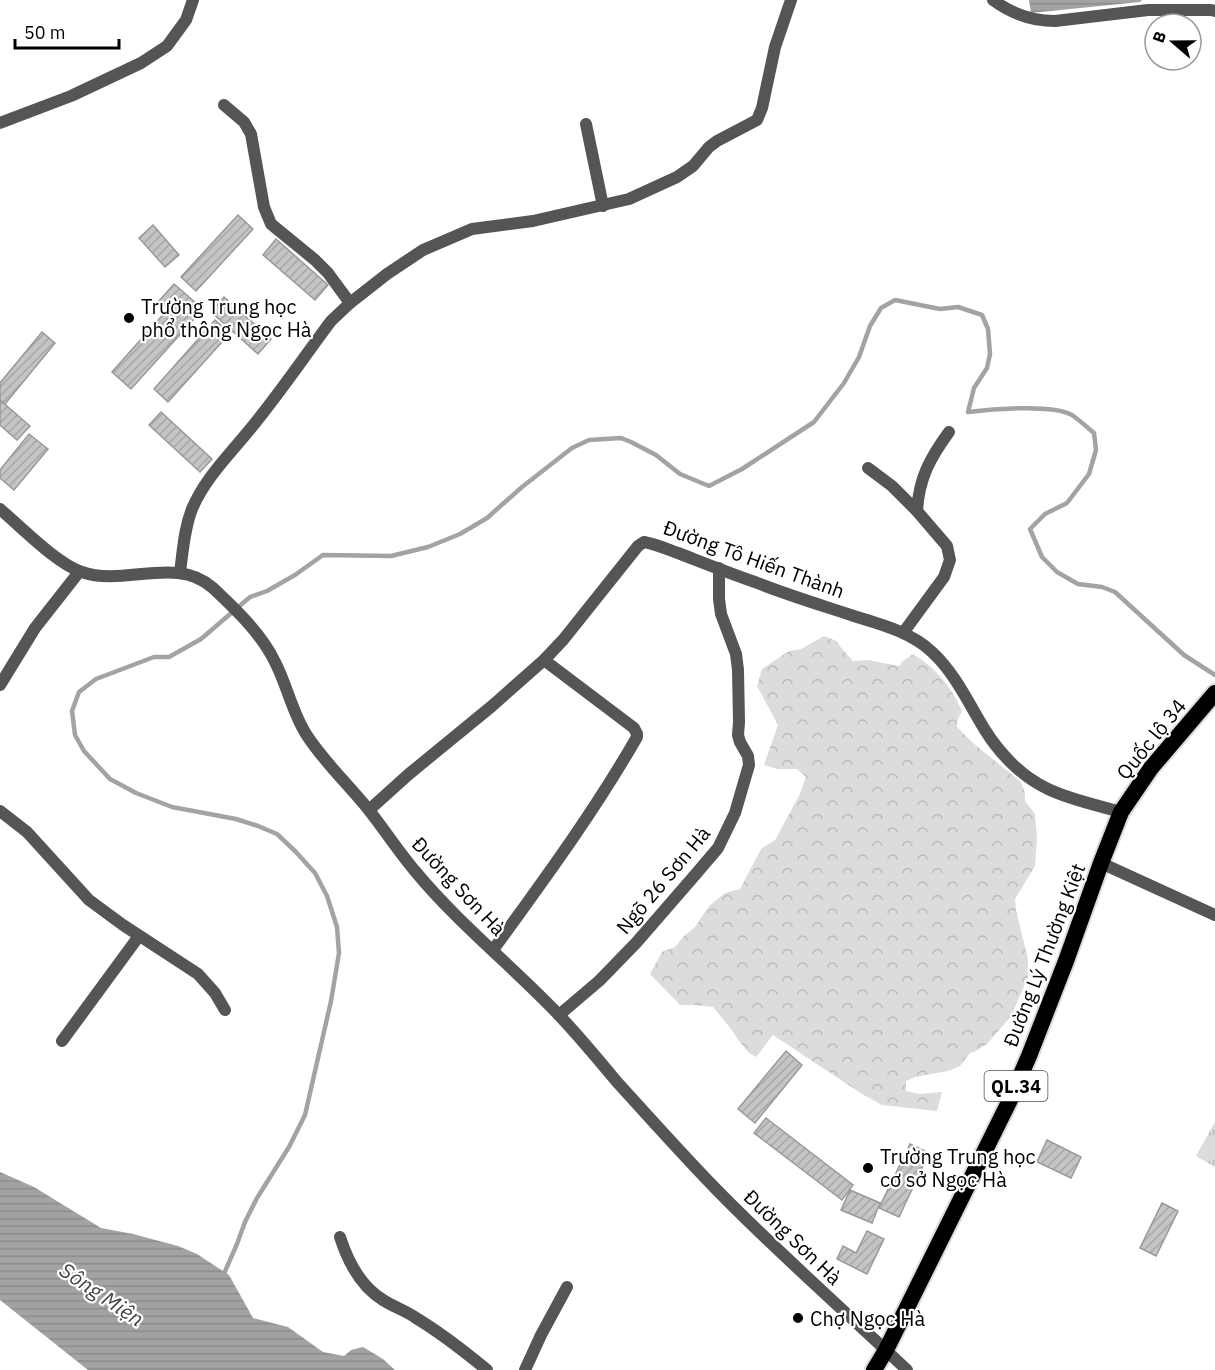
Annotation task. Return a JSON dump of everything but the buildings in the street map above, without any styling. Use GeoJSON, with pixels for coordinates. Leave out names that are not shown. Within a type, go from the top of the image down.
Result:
{"type":"FeatureCollection","features":[{"type":"Feature","properties":{"kind":"highway","name":"Quốc lộ 34"},"geometry":{"type":"LineString","coordinates":[[1121,812],[1152,768],[1215,693]]}},
{"type":"Feature","properties":{"kind":"highway","name":"Đường Lý Thường Kiệt"},"geometry":{"type":"LineString","coordinates":[[874,1370],[1017,1084],[1066,961],[1121,812]]}},
{"type":"Feature","properties":{"kind":"street"},"geometry":{"type":"LineString","coordinates":[[0,123],[71,96],[141,63],[167,46],[186,20],[192,0]]}},
{"type":"Feature","properties":{"kind":"street"},"geometry":{"type":"LineString","coordinates":[[180,572],[187,528],[200,492],[331,321],[350,303],[423,250],[466,232],[603,206],[629,199],[677,177],[693,166],[717,141],[757,120],[762,108],[775,48],[791,0]]}},
{"type":"Feature","properties":{"kind":"street"},"geometry":{"type":"LineString","coordinates":[[993,0],[1009,11],[1041,21],[1148,10],[1215,11]]}},
{"type":"Feature","properties":{"kind":"street"},"geometry":{"type":"LineString","coordinates":[[224,105],[244,122],[251,134],[264,207],[271,224],[328,273],[350,303]]}},
{"type":"Feature","properties":{"kind":"street"},"geometry":{"type":"LineString","coordinates":[[586,124],[603,206]]}},
{"type":"Feature","properties":{"kind":"street"},"geometry":{"type":"LineString","coordinates":[[917,511],[920,486],[934,453],[948,432]]}},
{"type":"Feature","properties":{"kind":"street"},"geometry":{"type":"LineString","coordinates":[[868,468],[892,486],[917,511],[947,546],[950,560],[944,577],[903,633]]}},
{"type":"Feature","properties":{"kind":"street","name":"Đường Sơn Hà"},"geometry":{"type":"LineString","coordinates":[[0,509],[53,554],[79,572],[110,577],[180,572],[201,579],[210,585],[251,626],[264,643],[276,663],[305,733],[439,898],[559,1015],[711,1184],[908,1370]]}},
{"type":"Feature","properties":{"kind":"street","name":"Đường Tô Hiến Thành"},"geometry":{"type":"LineString","coordinates":[[369,810],[544,660],[563,640],[638,546],[644,542],[789,595],[869,620],[903,633],[921,643],[940,660],[966,696],[996,746],[1006,758],[1032,780],[1048,789],[1121,812]]}},
{"type":"Feature","properties":{"kind":"street","name":"Ngõ 26 Sơn Hà"},"geometry":{"type":"LineString","coordinates":[[559,1015],[599,981],[636,943],[718,848],[735,813],[749,765],[748,756],[738,735],[738,670],[736,654],[721,614],[719,568]]}},
{"type":"Feature","properties":{"kind":"street"},"geometry":{"type":"LineString","coordinates":[[0,685],[35,628],[79,572]]}},
{"type":"Feature","properties":{"kind":"street"},"geometry":{"type":"LineString","coordinates":[[493,950],[614,778],[637,737],[634,728],[544,660]]}},
{"type":"Feature","properties":{"kind":"street"},"geometry":{"type":"LineString","coordinates":[[0,811],[27,832],[89,900],[198,974],[215,993],[225,1010]]}},
{"type":"Feature","properties":{"kind":"street"},"geometry":{"type":"LineString","coordinates":[[1101,863],[1215,915]]}},
{"type":"Feature","properties":{"kind":"street"},"geometry":{"type":"LineString","coordinates":[[62,1041],[139,936]]}},
{"type":"Feature","properties":{"kind":"street"},"geometry":{"type":"LineString","coordinates":[[340,1237],[350,1266],[370,1290],[426,1325],[487,1370]]}},
{"type":"Feature","properties":{"kind":"street"},"geometry":{"type":"LineString","coordinates":[[525,1370],[567,1287]]}},
{"type":"Feature","properties":{"kind":"green space"},"geometry":{"type":"Polygon","coordinates":[[[824,636],[836,641],[853,661],[868,660],[899,666],[913,654],[929,665],[948,686],[962,711],[957,727],[1021,782],[1025,801],[1035,814],[1037,838],[1035,866],[1015,899],[1028,959],[1028,977],[1011,1016],[987,1044],[970,1053],[960,1066],[906,1081],[906,1091],[919,1094],[942,1092],[937,1111],[882,1105],[773,1035],[756,1057],[749,1053],[713,1007],[680,1005],[650,974],[662,952],[675,947],[695,927],[709,906],[725,893],[740,889],[761,849],[775,840],[799,796],[806,777],[797,769],[777,769],[764,765],[778,725],[757,686],[762,669],[789,651],[801,649],[824,636]]]}},
{"type":"Feature","properties":{"kind":"green space"},"geometry":{"type":"Polygon","coordinates":[[[1215,1122],[1215,1167],[1196,1156],[1215,1122]]]}},
{"type":"Feature","properties":{"kind":"water"},"geometry":{"type":"Polygon","coordinates":[[[1029,0],[1142,0],[1031,13],[1029,0]]]}},
{"type":"Feature","properties":{"kind":"water","name":"Sông Miện"},"geometry":{"type":"Polygon","coordinates":[[[0,1172],[34,1187],[101,1228],[178,1246],[197,1254],[229,1275],[253,1318],[288,1327],[323,1352],[344,1356],[351,1350],[363,1347],[383,1359],[395,1370],[88,1370],[0,1300],[0,1172]]]}},
{"type":"Feature","properties":{"kind":"waterway"},"geometry":{"type":"LineString","coordinates":[[223,1276],[257,1198],[289,1147],[305,1115],[331,1001],[339,953],[337,927],[327,896],[315,873],[277,834],[236,819],[172,807],[136,793],[110,779],[84,751],[75,735],[72,711],[79,692],[96,679],[154,657],[169,657],[201,639],[250,597],[267,591],[295,575],[323,555],[391,556],[428,547],[460,534],[487,518],[572,448],[589,440],[621,438],[656,455],[680,474],[709,486],[742,469],[814,422],[844,383],[859,357],[870,326],[881,308],[895,300],[940,309],[958,307],[982,315],[988,329],[990,354],[987,368],[974,388],[968,412],[1022,408],[1051,409],[1072,415],[1094,433],[1096,450],[1089,474],[1067,503],[1045,514],[1030,529],[1042,557],[1057,572],[1078,584],[1102,587],[1115,592],[1184,655],[1215,675]]}},
{"type":"Feature","properties":{"kind":"place","name":"Trường Trung học phổ thông Ngọc Hà"},"geometry":{"type":"Point","coordinates":[129,318]}},
{"type":"Feature","properties":{"kind":"place","name":"Trường Trung học cơ sở Ngọc Hà"},"geometry":{"type":"Point","coordinates":[868,1168]}},
{"type":"Feature","properties":{"kind":"place","name":"Chợ Ngọc Hà"},"geometry":{"type":"Point","coordinates":[798,1318]}}]}
